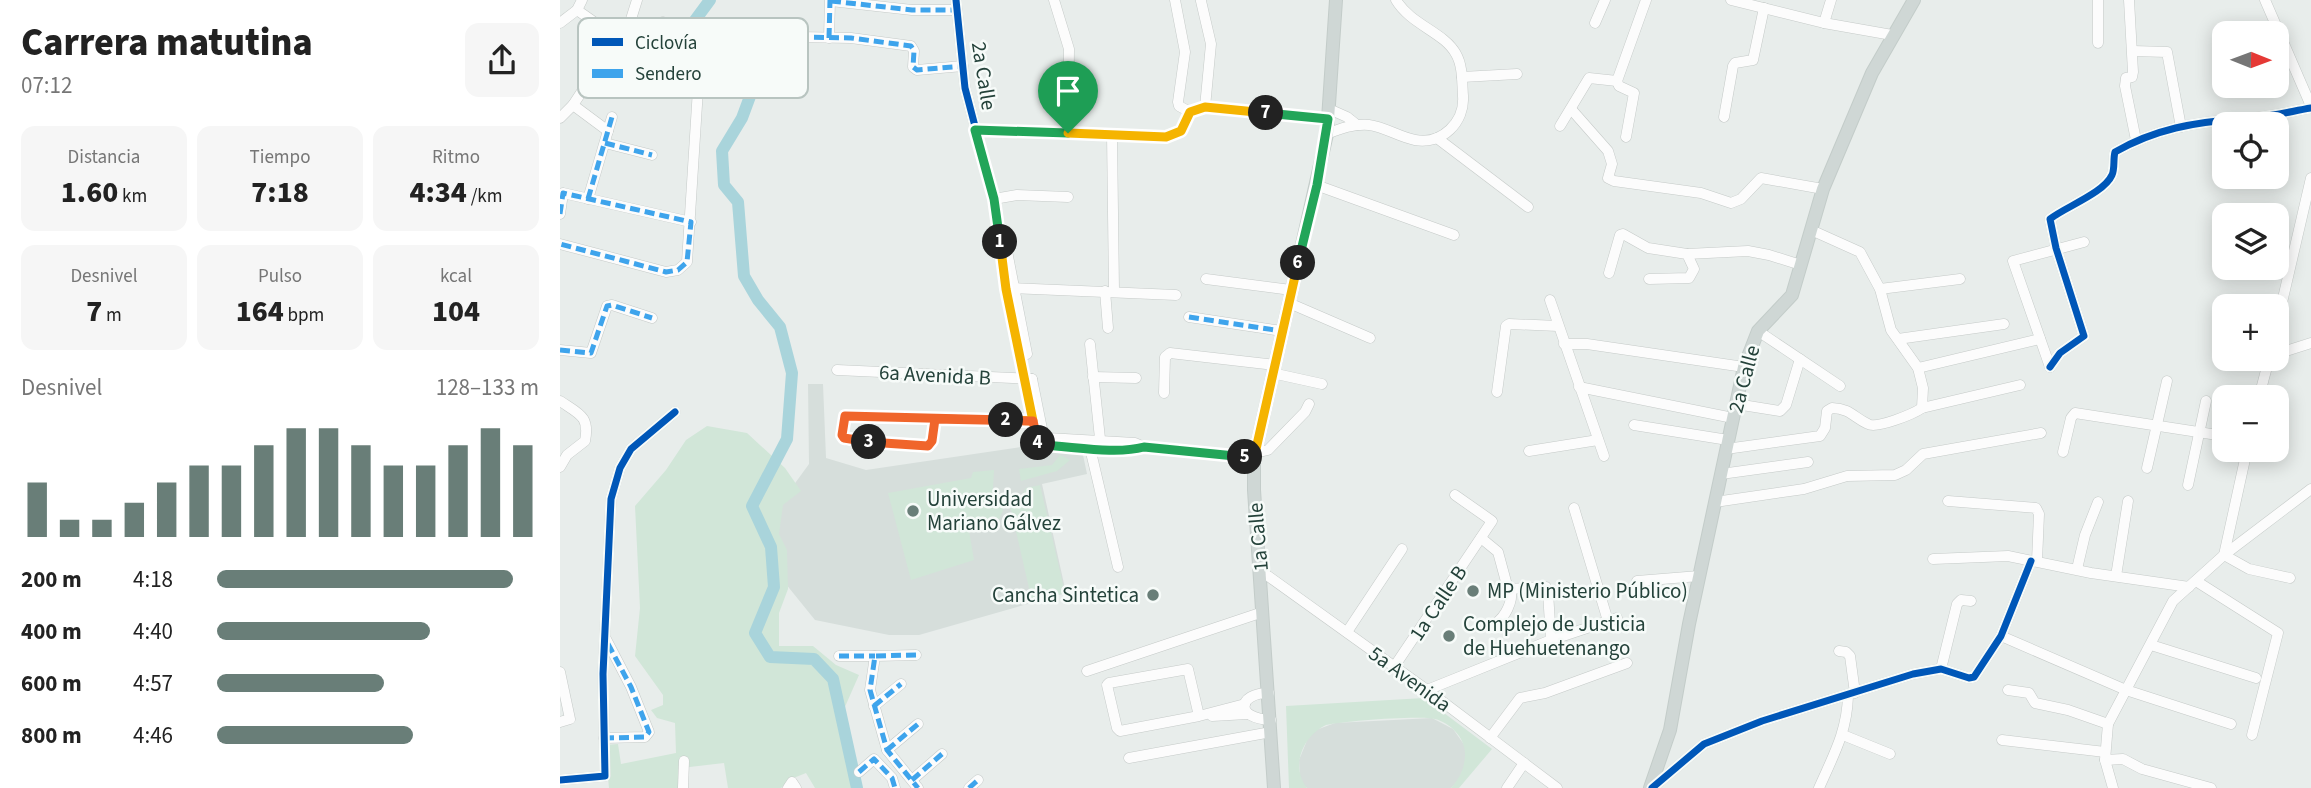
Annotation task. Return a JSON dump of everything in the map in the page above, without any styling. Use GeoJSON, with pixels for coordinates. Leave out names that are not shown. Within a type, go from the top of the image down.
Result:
{"type":"FeatureCollection","features":[{"type":"Feature","properties":{"kind":"main road","name":"1a Calle"},"geometry":{"type":"LineString","coordinates":[[1275,788],[1254,490],[1255,456],[1327,134],[1336,0]]}},
{"type":"Feature","properties":{"kind":"main road","name":"2a Calle"},"geometry":{"type":"LineString","coordinates":[[1651,788],[1670,730],[1699,576],[1744,368],[1758,331],[1792,295],[1824,189],[1863,94],[1892,35],[1913,0]]}},
{"type":"Feature","properties":{"kind":"street"},"geometry":{"type":"LineString","coordinates":[[560,23],[577,10],[582,0]]}},
{"type":"Feature","properties":{"kind":"street"},"geometry":{"type":"LineString","coordinates":[[629,18],[637,0]]}},
{"type":"Feature","properties":{"kind":"street"},"geometry":{"type":"LineString","coordinates":[[1054,0],[1069,49],[1068,133]]}},
{"type":"Feature","properties":{"kind":"street"},"geometry":{"type":"LineString","coordinates":[[1175,0],[1185,47],[1178,102],[1179,106],[1190,112]]}},
{"type":"Feature","properties":{"kind":"street"},"geometry":{"type":"LineString","coordinates":[[1327,134],[1357,125],[1381,128],[1415,140],[1437,138],[1455,126],[1460,118],[1464,101],[1462,77],[1454,51],[1410,18],[1396,0]]}},
{"type":"Feature","properties":{"kind":"street"},"geometry":{"type":"LineString","coordinates":[[1595,23],[1605,0]]}},
{"type":"Feature","properties":{"kind":"street"},"geometry":{"type":"LineString","coordinates":[[1626,137],[1634,93],[1619,86],[1617,81],[1646,0]]}},
{"type":"Feature","properties":{"kind":"street"},"geometry":{"type":"LineString","coordinates":[[1731,0],[1761,5],[1824,23],[1892,35]]}},
{"type":"Feature","properties":{"kind":"street"},"geometry":{"type":"LineString","coordinates":[[1824,23],[1831,0]]}},
{"type":"Feature","properties":{"kind":"street"},"geometry":{"type":"LineString","coordinates":[[2098,0],[2098,43]]}},
{"type":"Feature","properties":{"kind":"street"},"geometry":{"type":"LineString","coordinates":[[2129,0],[2133,75],[2126,78],[2125,86],[2136,140]]}},
{"type":"Feature","properties":{"kind":"street"},"geometry":{"type":"LineString","coordinates":[[2084,242],[2056,248],[2014,261],[2050,367],[2060,353],[2084,336],[2056,248],[2050,219],[2078,204],[2110,179],[2115,152],[2136,140],[2206,121],[2240,120],[2311,107],[2265,0]]}},
{"type":"Feature","properties":{"kind":"street"},"geometry":{"type":"LineString","coordinates":[[830,38],[831,1],[957,5]]}},
{"type":"Feature","properties":{"kind":"street"},"geometry":{"type":"LineString","coordinates":[[1201,1],[1211,44],[1205,107]]}},
{"type":"Feature","properties":{"kind":"street","name":"2a Calle"},"geometry":{"type":"LineString","coordinates":[[957,5],[965,88],[994,199],[1000,235],[999,248],[1044,434],[1043,441]]}},
{"type":"Feature","properties":{"kind":"street"},"geometry":{"type":"LineString","coordinates":[[1724,117],[1733,66],[1735,63],[1753,60],[1761,5]]}},
{"type":"Feature","properties":{"kind":"street"},"geometry":{"type":"LineString","coordinates":[[577,10],[590,18]]}},
{"type":"Feature","properties":{"kind":"street"},"geometry":{"type":"LineString","coordinates":[[808,37],[911,46],[914,51],[913,67],[917,70],[962,66]]}},
{"type":"Feature","properties":{"kind":"street"},"geometry":{"type":"LineString","coordinates":[[2133,51],[2167,52],[2181,127]]}},
{"type":"Feature","properties":{"kind":"street"},"geometry":{"type":"LineString","coordinates":[[1462,77],[1517,74]]}},
{"type":"Feature","properties":{"kind":"street"},"geometry":{"type":"LineString","coordinates":[[1560,126],[1588,78],[1617,81]]}},
{"type":"Feature","properties":{"kind":"street"},"geometry":{"type":"LineString","coordinates":[[560,118],[578,98]]}},
{"type":"Feature","properties":{"kind":"street"},"geometry":{"type":"LineString","coordinates":[[560,244],[666,272],[678,271],[687,262],[698,98]]}},
{"type":"Feature","properties":{"kind":"street"},"geometry":{"type":"LineString","coordinates":[[573,105],[608,131]]}},
{"type":"Feature","properties":{"kind":"street"},"geometry":{"type":"LineString","coordinates":[[975,130],[1166,137],[1181,131],[1190,112],[1205,107],[1328,114],[1347,117],[1357,125]]}},
{"type":"Feature","properties":{"kind":"street"},"geometry":{"type":"LineString","coordinates":[[1571,109],[1608,151],[1612,164],[1608,178],[1614,181],[1701,193],[1731,203],[1741,200],[1761,178],[1824,189]]}},
{"type":"Feature","properties":{"kind":"street"},"geometry":{"type":"LineString","coordinates":[[588,199],[612,117]]}},
{"type":"Feature","properties":{"kind":"street"},"geometry":{"type":"LineString","coordinates":[[1108,328],[1112,134]]}},
{"type":"Feature","properties":{"kind":"street"},"geometry":{"type":"LineString","coordinates":[[1437,138],[1528,207]]}},
{"type":"Feature","properties":{"kind":"street"},"geometry":{"type":"LineString","coordinates":[[605,143],[652,155]]}},
{"type":"Feature","properties":{"kind":"street"},"geometry":{"type":"LineString","coordinates":[[2284,294],[2311,178]]}},
{"type":"Feature","properties":{"kind":"street"},"geometry":{"type":"LineString","coordinates":[[1317,185],[1454,235]]}},
{"type":"Feature","properties":{"kind":"street"},"geometry":{"type":"LineString","coordinates":[[560,214],[563,193],[691,222]]}},
{"type":"Feature","properties":{"kind":"street"},"geometry":{"type":"LineString","coordinates":[[994,199],[1017,195],[1068,197]]}},
{"type":"Feature","properties":{"kind":"street"},"geometry":{"type":"LineString","coordinates":[[1811,230],[1860,252],[1880,289],[1891,330],[1918,368],[1923,388],[1922,408]]}},
{"type":"Feature","properties":{"kind":"street"},"geometry":{"type":"LineString","coordinates":[[1609,273],[1615,245],[1623,234],[1648,248],[1687,254],[1748,251],[1801,265]]}},
{"type":"Feature","properties":{"kind":"street"},"geometry":{"type":"LineString","coordinates":[[1649,279],[1689,278],[1694,268],[1687,254]]}},
{"type":"Feature","properties":{"kind":"street"},"geometry":{"type":"LineString","coordinates":[[1206,279],[1290,297],[1370,338]]}},
{"type":"Feature","properties":{"kind":"street"},"geometry":{"type":"LineString","coordinates":[[1880,289],[1960,279]]}},
{"type":"Feature","properties":{"kind":"street"},"geometry":{"type":"LineString","coordinates":[[1010,288],[1176,295]]}},
{"type":"Feature","properties":{"kind":"street"},"geometry":{"type":"LineString","coordinates":[[1550,300],[1604,456]]}},
{"type":"Feature","properties":{"kind":"street"},"geometry":{"type":"LineString","coordinates":[[560,350],[590,353],[607,306],[612,305],[652,318]]}},
{"type":"Feature","properties":{"kind":"street"},"geometry":{"type":"LineString","coordinates":[[1189,317],[1282,331]]}},
{"type":"Feature","properties":{"kind":"street"},"geometry":{"type":"LineString","coordinates":[[1898,339],[2004,324]]}},
{"type":"Feature","properties":{"kind":"street"},"geometry":{"type":"LineString","coordinates":[[1497,392],[1506,326],[1558,326]]}},
{"type":"Feature","properties":{"kind":"street"},"geometry":{"type":"LineString","coordinates":[[1758,331],[1840,386]]}},
{"type":"Feature","properties":{"kind":"street"},"geometry":{"type":"LineString","coordinates":[[1918,368],[2040,339]]}},
{"type":"Feature","properties":{"kind":"street"},"geometry":{"type":"LineString","coordinates":[[2289,350],[2311,343]]}},
{"type":"Feature","properties":{"kind":"street"},"geometry":{"type":"LineString","coordinates":[[1090,344],[1097,446],[1118,568]]}},
{"type":"Feature","properties":{"kind":"street"},"geometry":{"type":"LineString","coordinates":[[1564,344],[1587,344],[1744,368]]}},
{"type":"Feature","properties":{"kind":"street"},"geometry":{"type":"LineString","coordinates":[[1164,393],[1165,356],[1170,353],[1273,369],[1322,384]]}},
{"type":"Feature","properties":{"kind":"street"},"geometry":{"type":"LineString","coordinates":[[1736,404],[1780,411],[1786,405],[1800,359]]}},
{"type":"Feature","properties":{"kind":"street","name":"6a Avenida B"},"geometry":{"type":"LineString","coordinates":[[837,370],[1029,379]]}},
{"type":"Feature","properties":{"kind":"street"},"geometry":{"type":"LineString","coordinates":[[1093,377],[1136,377]]}},
{"type":"Feature","properties":{"kind":"street","name":"2a Calle"},"geometry":{"type":"LineString","coordinates":[[1029,379],[1033,421],[1043,441]]}},
{"type":"Feature","properties":{"kind":"street"},"geometry":{"type":"LineString","coordinates":[[2147,468],[2167,381]]}},
{"type":"Feature","properties":{"kind":"street"},"geometry":{"type":"LineString","coordinates":[[1634,425],[1727,445],[1820,436],[1825,428],[1827,411],[1832,408],[1848,410],[1874,426],[1922,408],[2021,385]]}},
{"type":"Feature","properties":{"kind":"street"},"geometry":{"type":"LineString","coordinates":[[1579,387],[1733,418]]}},
{"type":"Feature","properties":{"kind":"street"},"geometry":{"type":"LineString","coordinates":[[560,401],[585,418],[588,428],[585,441],[567,455],[560,467]]}},
{"type":"Feature","properties":{"kind":"street"},"geometry":{"type":"LineString","coordinates":[[2188,485],[2206,401]]}},
{"type":"Feature","properties":{"kind":"street"},"geometry":{"type":"LineString","coordinates":[[1043,441],[1097,446],[1135,443],[1144,447],[1255,456],[1268,450],[1305,412],[1309,404]]}},
{"type":"Feature","properties":{"kind":"street"},"geometry":{"type":"LineString","coordinates":[[561,788],[560,781],[604,777],[603,674],[611,499],[617,477],[631,449],[675,412]]}},
{"type":"Feature","properties":{"kind":"street"},"geometry":{"type":"LineString","coordinates":[[2063,452],[2071,418],[2075,414],[2212,435]]}},
{"type":"Feature","properties":{"kind":"street"},"geometry":{"type":"LineString","coordinates":[[935,419],[932,441],[928,446],[846,440],[842,435],[844,418],[848,415],[1033,421]]}},
{"type":"Feature","properties":{"kind":"street"},"geometry":{"type":"LineString","coordinates":[[1715,502],[1804,489],[1847,476],[1895,475],[1906,470],[1923,454],[2041,433]]}},
{"type":"Feature","properties":{"kind":"street"},"geometry":{"type":"LineString","coordinates":[[1529,452],[1598,440]]}},
{"type":"Feature","properties":{"kind":"street"},"geometry":{"type":"LineString","coordinates":[[1721,474],[1808,462]]}},
{"type":"Feature","properties":{"kind":"street"},"geometry":{"type":"LineString","coordinates":[[2224,555],[2244,462]]}},
{"type":"Feature","properties":{"kind":"street"},"geometry":{"type":"LineString","coordinates":[[2113,788],[2105,756],[2108,724],[2173,601],[2224,555],[2311,489]]}},
{"type":"Feature","properties":{"kind":"street"},"geometry":{"type":"LineString","coordinates":[[1455,495],[1492,521],[1481,538],[1498,552],[1506,584],[1511,590],[1511,599],[1503,618],[1496,623]]}},
{"type":"Feature","properties":{"kind":"street"},"geometry":{"type":"LineString","coordinates":[[1651,788],[1704,744],[1724,734],[1886,681],[1941,669],[1969,678],[1974,677],[2001,636],[2034,561],[2039,514],[2036,508],[1948,501]]}},
{"type":"Feature","properties":{"kind":"street"},"geometry":{"type":"LineString","coordinates":[[2116,576],[2128,501]]}},
{"type":"Feature","properties":{"kind":"street"},"geometry":{"type":"LineString","coordinates":[[2077,569],[2085,536],[2098,502]]}},
{"type":"Feature","properties":{"kind":"street"},"geometry":{"type":"LineString","coordinates":[[1427,690],[1551,640],[1613,620],[1574,508]]}},
{"type":"Feature","properties":{"kind":"street","name":"1a Calle B"},"geometry":{"type":"LineString","coordinates":[[1394,667],[1481,538]]}},
{"type":"Feature","properties":{"kind":"street"},"geometry":{"type":"LineString","coordinates":[[1347,632],[1402,549]]}},
{"type":"Feature","properties":{"kind":"street"},"geometry":{"type":"LineString","coordinates":[[2224,555],[2249,569],[2290,578]]}},
{"type":"Feature","properties":{"kind":"street"},"geometry":{"type":"LineString","coordinates":[[1933,559],[2008,556],[2116,576],[2192,584],[2278,634],[2252,734]]}},
{"type":"Feature","properties":{"kind":"street","name":"5a Avenida"},"geometry":{"type":"LineString","coordinates":[[1261,571],[1427,690],[1557,788]]}},
{"type":"Feature","properties":{"kind":"street"},"geometry":{"type":"LineString","coordinates":[[1637,581],[1699,576]]}},
{"type":"Feature","properties":{"kind":"street"},"geometry":{"type":"LineString","coordinates":[[1511,590],[1540,585],[1546,587],[1551,640]]}},
{"type":"Feature","properties":{"kind":"street"},"geometry":{"type":"LineString","coordinates":[[1941,669],[1956,604],[1961,600],[1971,601]]}},
{"type":"Feature","properties":{"kind":"street"},"geometry":{"type":"LineString","coordinates":[[1087,671],[1264,612]]}},
{"type":"Feature","properties":{"kind":"street"},"geometry":{"type":"LineString","coordinates":[[2001,636],[2126,690],[2231,724]]}},
{"type":"Feature","properties":{"kind":"street"},"geometry":{"type":"LineString","coordinates":[[604,738],[645,737],[649,732],[631,687],[606,639]]}},
{"type":"Feature","properties":{"kind":"street"},"geometry":{"type":"LineString","coordinates":[[2151,645],[2256,678]]}},
{"type":"Feature","properties":{"kind":"street"},"geometry":{"type":"LineString","coordinates":[[1819,788],[1843,736],[1851,694],[1850,656],[1839,651]]}},
{"type":"Feature","properties":{"kind":"street"},"geometry":{"type":"LineString","coordinates":[[839,656],[916,655]]}},
{"type":"Feature","properties":{"kind":"street"},"geometry":{"type":"LineString","coordinates":[[874,656],[870,690],[887,750],[915,784],[942,754]]}},
{"type":"Feature","properties":{"kind":"street"},"geometry":{"type":"LineString","coordinates":[[1490,738],[1520,698],[1627,663]]}},
{"type":"Feature","properties":{"kind":"street"},"geometry":{"type":"LineString","coordinates":[[1202,715],[1188,669],[1107,685],[1120,731],[1246,709]]}},
{"type":"Feature","properties":{"kind":"street"},"geometry":{"type":"LineString","coordinates":[[560,672],[570,719],[560,722]]}},
{"type":"Feature","properties":{"kind":"street"},"geometry":{"type":"LineString","coordinates":[[874,706],[901,684]]}},
{"type":"Feature","properties":{"kind":"street"},"geometry":{"type":"LineString","coordinates":[[2008,690],[2029,693],[2035,703],[2068,710],[2108,724]]}},
{"type":"Feature","properties":{"kind":"street"},"geometry":{"type":"LineString","coordinates":[[1269,692],[1253,694],[1246,700],[1246,709],[1254,719],[1271,726]]}},
{"type":"Feature","properties":{"kind":"street"},"geometry":{"type":"LineString","coordinates":[[887,750],[918,724]]}},
{"type":"Feature","properties":{"kind":"street"},"geometry":{"type":"LineString","coordinates":[[1129,758],[1271,726]]}},
{"type":"Feature","properties":{"kind":"street"},"geometry":{"type":"LineString","coordinates":[[1843,736],[1890,754]]}},
{"type":"Feature","properties":{"kind":"street"},"geometry":{"type":"LineString","coordinates":[[2002,740],[2123,759],[2142,769],[2211,788]]}},
{"type":"Feature","properties":{"kind":"street"},"geometry":{"type":"LineString","coordinates":[[859,772],[874,759],[891,778],[895,788]]}},
{"type":"Feature","properties":{"kind":"street"},"geometry":{"type":"LineString","coordinates":[[682,788],[684,761]]}},
{"type":"Feature","properties":{"kind":"street"},"geometry":{"type":"LineString","coordinates":[[1507,788],[1524,763]]}},
{"type":"Feature","properties":{"kind":"street"},"geometry":{"type":"LineString","coordinates":[[969,788],[978,780]]}},
{"type":"Feature","properties":{"kind":"street"},"geometry":{"type":"LineString","coordinates":[[788,788],[792,782],[796,788]]}},
{"type":"Feature","properties":{"kind":"shaded area","name":"Universidad Mariano Gálvez"},"geometry":{"type":"Polygon","coordinates":[[[808,384],[823,384],[826,458],[866,470],[1034,445],[1083,455],[1087,474],[1042,484],[1066,593],[919,635],[889,635],[815,620],[781,578],[772,525],[785,497],[809,464],[808,384]]]}},
{"type":"Feature","properties":{"kind":"shaded area"},"geometry":{"type":"Polygon","coordinates":[[[1432,718],[1453,729],[1465,746],[1465,764],[1460,778],[1451,788],[1307,788],[1300,777],[1299,760],[1308,738],[1316,730],[1335,723],[1432,718]]]}},
{"type":"Feature","properties":{"kind":"green space"},"geometry":{"type":"Polygon","coordinates":[[[707,426],[747,433],[785,468],[801,491],[783,505],[779,534],[787,550],[788,589],[779,613],[779,646],[813,646],[836,665],[859,675],[844,709],[849,744],[861,788],[815,788],[806,773],[791,779],[781,788],[728,788],[724,763],[681,768],[679,788],[609,788],[605,745],[618,744],[621,764],[676,753],[675,723],[657,718],[651,710],[663,705],[663,695],[635,656],[640,608],[635,506],[666,470],[686,440],[707,426]]]}},
{"type":"Feature","properties":{"kind":"green space"},"geometry":{"type":"Polygon","coordinates":[[[1060,455],[1070,460],[1057,471],[1021,481],[1019,469],[1052,465],[1060,455]]]}},
{"type":"Feature","properties":{"kind":"green space"},"geometry":{"type":"Polygon","coordinates":[[[994,470],[993,488],[1003,511],[999,519],[968,525],[974,560],[911,580],[888,493],[971,478],[973,472],[994,470]]]}},
{"type":"Feature","properties":{"kind":"green space"},"geometry":{"type":"Polygon","coordinates":[[[1040,485],[1065,593],[1032,601],[1009,501],[1020,498],[1026,488],[1040,485]]]}},
{"type":"Feature","properties":{"kind":"green space"},"geometry":{"type":"Polygon","coordinates":[[[1424,698],[1492,749],[1459,788],[1451,788],[1464,763],[1464,748],[1459,737],[1451,727],[1441,721],[1414,718],[1326,725],[1305,744],[1299,761],[1302,779],[1307,788],[1289,788],[1286,706],[1424,698]]]}},
{"type":"Feature","properties":{"kind":"waterway"},"geometry":{"type":"LineString","coordinates":[[697,18],[710,0]]}},
{"type":"Feature","properties":{"kind":"waterway"},"geometry":{"type":"LineString","coordinates":[[749,98],[742,118],[722,151],[724,185],[738,202],[744,276],[758,300],[780,327],[792,373],[787,439],[752,506],[771,547],[774,587],[755,633],[770,657],[814,659],[833,679],[857,788]]}},
{"type":"Feature","properties":{"kind":"marked path"},"geometry":{"type":"LineString","coordinates":[[829,38],[830,0]]}},
{"type":"Feature","properties":{"kind":"marked path"},"geometry":{"type":"LineString","coordinates":[[831,1],[912,10],[957,10]]}},
{"type":"Feature","properties":{"kind":"marked path"},"geometry":{"type":"LineString","coordinates":[[808,37],[851,38],[911,46],[914,51],[913,67],[917,70],[963,66]]}},
{"type":"Feature","properties":{"kind":"marked path"},"geometry":{"type":"LineString","coordinates":[[588,199],[612,117]]}},
{"type":"Feature","properties":{"kind":"marked path"},"geometry":{"type":"LineString","coordinates":[[605,143],[652,155]]}},
{"type":"Feature","properties":{"kind":"marked path"},"geometry":{"type":"LineString","coordinates":[[560,214],[563,193],[691,222],[687,262],[678,270],[666,272],[560,244]]}},
{"type":"Feature","properties":{"kind":"marked path"},"geometry":{"type":"LineString","coordinates":[[560,350],[591,353],[607,306],[612,305],[652,318]]}},
{"type":"Feature","properties":{"kind":"marked path"},"geometry":{"type":"LineString","coordinates":[[1189,317],[1282,331]]}},
{"type":"Feature","properties":{"kind":"marked path"},"geometry":{"type":"LineString","coordinates":[[935,419],[932,441],[928,446],[847,440],[842,435],[844,418],[848,415],[1033,421]]}},
{"type":"Feature","properties":{"kind":"marked path"},"geometry":{"type":"LineString","coordinates":[[604,738],[645,737],[649,732],[631,687],[607,642]]}},
{"type":"Feature","properties":{"kind":"marked path"},"geometry":{"type":"LineString","coordinates":[[916,655],[875,656],[870,690],[887,750],[918,788]]}},
{"type":"Feature","properties":{"kind":"marked path"},"geometry":{"type":"LineString","coordinates":[[839,656],[875,656]]}},
{"type":"Feature","properties":{"kind":"marked path"},"geometry":{"type":"LineString","coordinates":[[874,706],[901,684]]}},
{"type":"Feature","properties":{"kind":"marked path"},"geometry":{"type":"LineString","coordinates":[[887,750],[918,724]]}},
{"type":"Feature","properties":{"kind":"marked path"},"geometry":{"type":"LineString","coordinates":[[912,780],[942,754]]}},
{"type":"Feature","properties":{"kind":"marked path"},"geometry":{"type":"LineString","coordinates":[[859,772],[874,759],[892,778],[895,788]]}},
{"type":"Feature","properties":{"kind":"marked path"},"geometry":{"type":"LineString","coordinates":[[969,788],[978,780]]}},
{"type":"Feature","properties":{"kind":"cycle path"},"geometry":{"type":"LineString","coordinates":[[956,0],[965,88],[994,199],[1006,289],[1037,442],[1040,445],[1107,451],[1144,447]]}},
{"type":"Feature","properties":{"kind":"cycle path"},"geometry":{"type":"LineString","coordinates":[[2050,367],[2060,353],[2084,336],[2056,248],[2050,219],[2108,182],[2113,173],[2115,152],[2160,132],[2176,128],[2311,108]]}},
{"type":"Feature","properties":{"kind":"cycle path"},"geometry":{"type":"LineString","coordinates":[[560,780],[605,776],[603,674],[611,499],[620,468],[631,449],[675,412]]}},
{"type":"Feature","properties":{"kind":"cycle path"},"geometry":{"type":"LineString","coordinates":[[1652,788],[1704,744],[1762,721],[1913,674],[1941,669],[1969,678],[1974,677],[2001,636],[2031,561]]}},
{"type":"Feature","properties":{"kind":"place","name":"Universidad Mariano Gálvez"},"geometry":{"type":"Point","coordinates":[913,511]}},
{"type":"Feature","properties":{"kind":"place","name":"MP (Ministerio Público)"},"geometry":{"type":"Point","coordinates":[1473,591]}},
{"type":"Feature","properties":{"kind":"place","name":"Cancha Sintetica"},"geometry":{"type":"Point","coordinates":[1153,595]}},
{"type":"Feature","properties":{"kind":"place","name":"Complejo de Justicia de Huehuetenango"},"geometry":{"type":"Point","coordinates":[1449,636]}},
{"type":"Feature","properties":{"kind":"route"},"geometry":{"type":"LineString","coordinates":[[1068,133],[975,130],[994,199],[1006,289],[1033,421],[848,415],[844,418],[842,435],[846,440],[928,446],[932,441],[935,419],[1033,421],[1040,445],[1135,450],[1144,447],[1254,458],[1317,185],[1328,119],[1205,107],[1190,112],[1181,131],[1166,137],[1068,133]]}}]}
